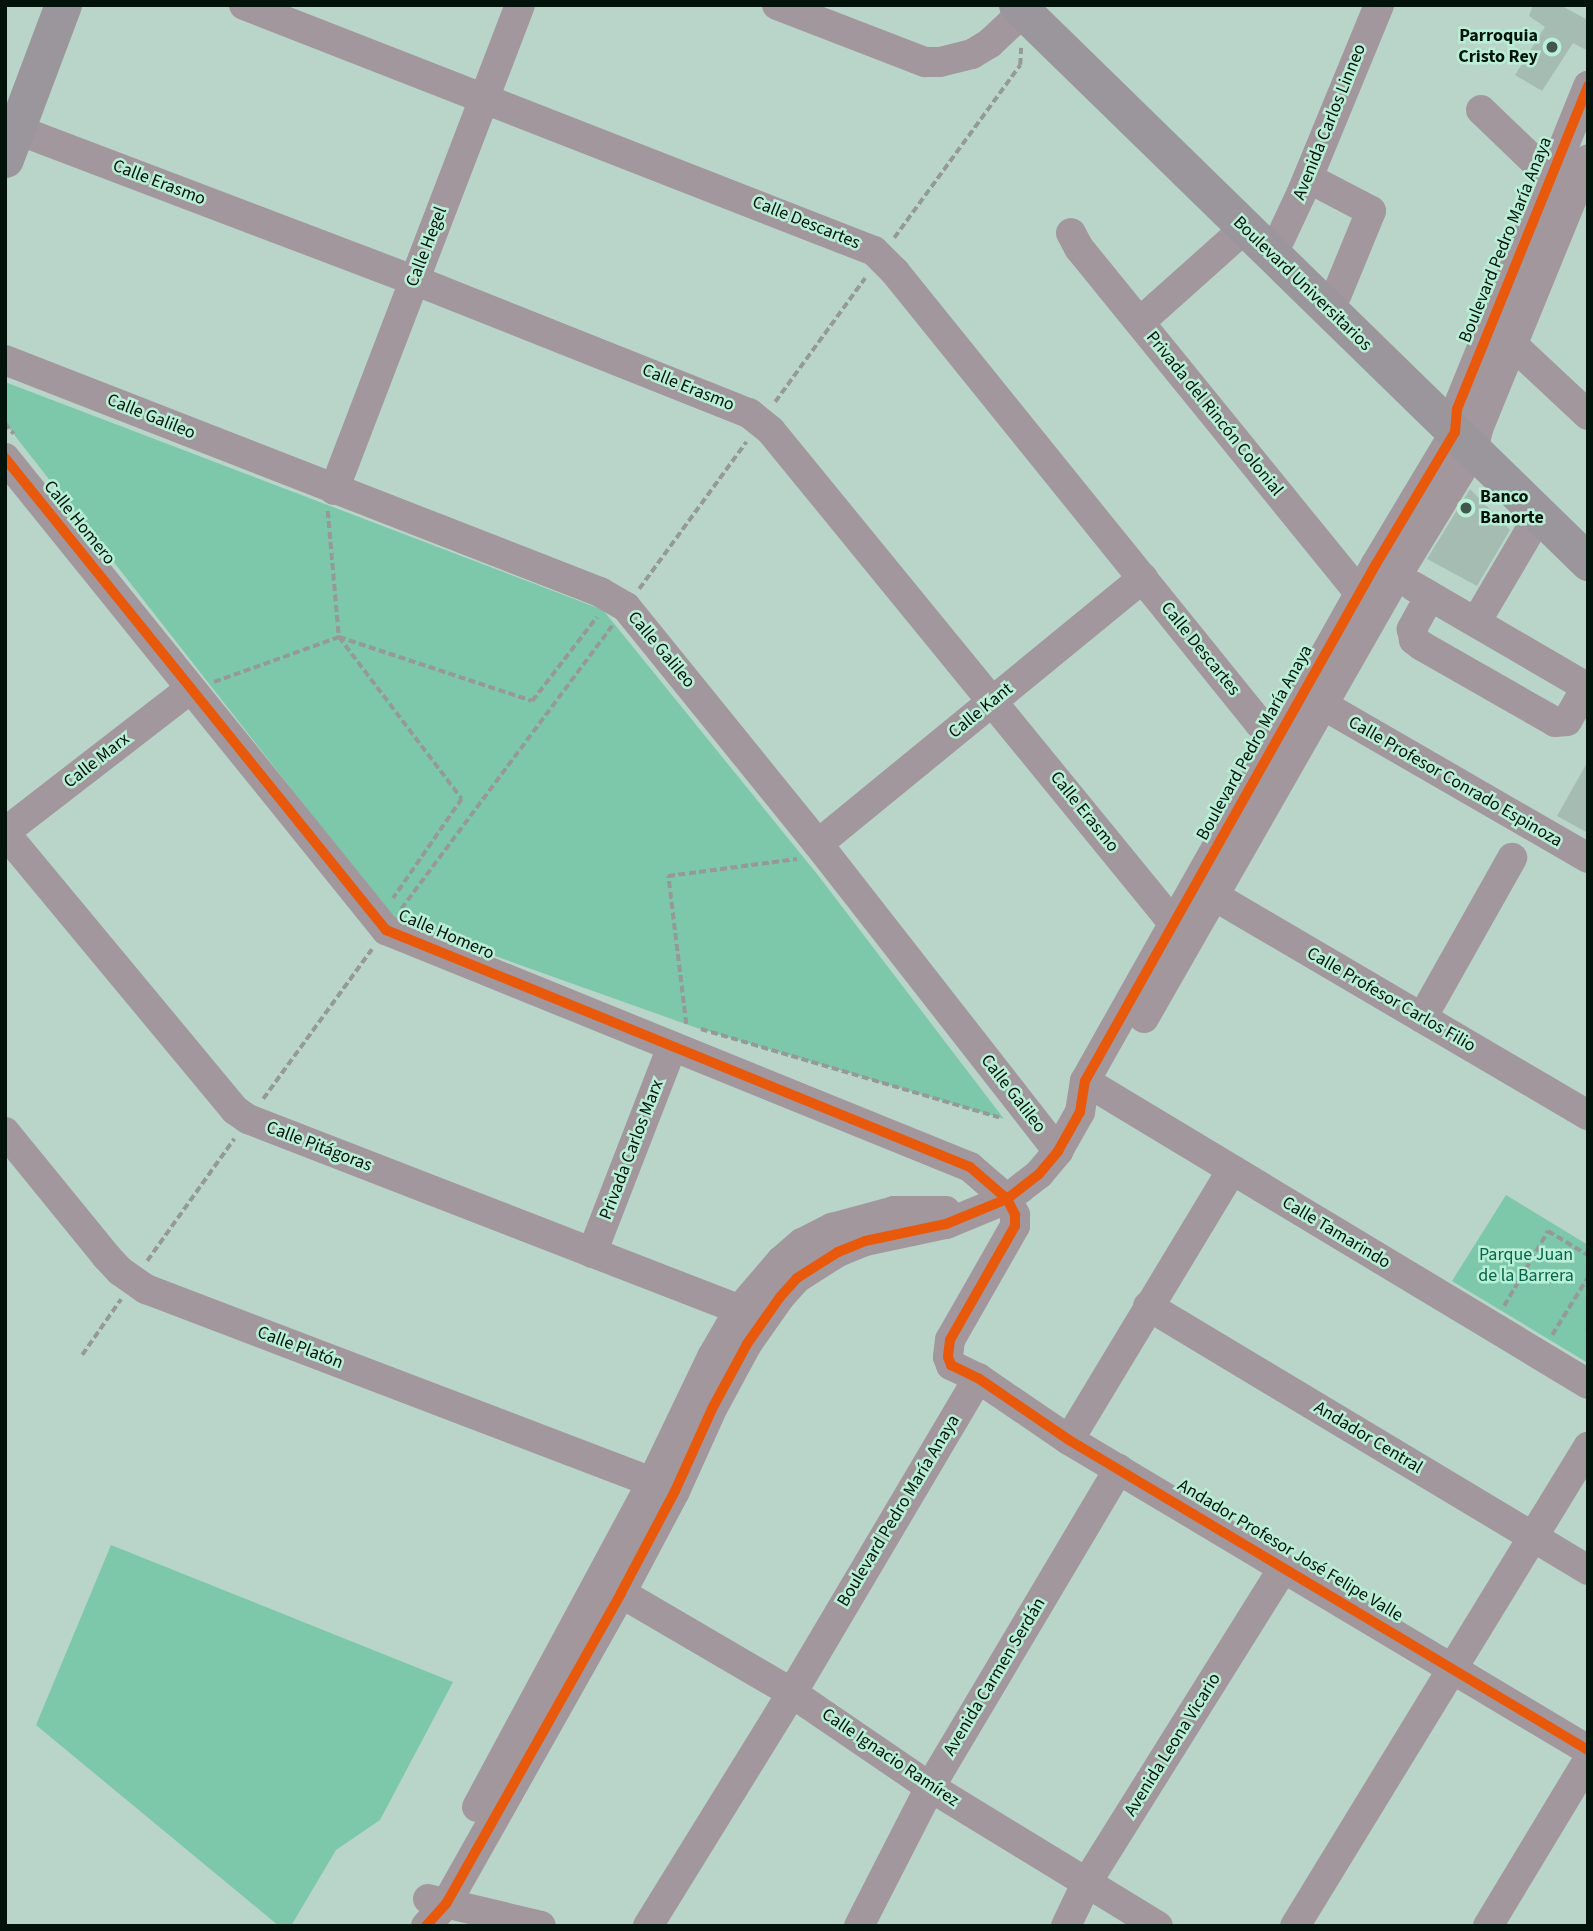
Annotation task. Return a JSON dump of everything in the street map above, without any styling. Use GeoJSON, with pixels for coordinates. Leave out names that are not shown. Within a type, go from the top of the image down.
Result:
{"type":"FeatureCollection","features":[{"type":"Feature","properties":{"kind":"main road"},"geometry":{"type":"LineString","coordinates":[[9,138],[63,5]]}},
{"type":"Feature","properties":{"kind":"main road","name":"Boulevard Universitarios"},"geometry":{"type":"LineString","coordinates":[[1026,7],[1245,228],[1588,538]]}},
{"type":"Feature","properties":{"kind":"main road","name":"Boulevard Universitarios"},"geometry":{"type":"LineString","coordinates":[[1026,7],[1337,294],[1466,430],[1539,515],[1588,562]]}},
{"type":"Feature","properties":{"kind":"street","name":"Calle Descartes"},"geometry":{"type":"LineString","coordinates":[[244,5],[858,243],[880,257],[1260,724],[1287,744]]}},
{"type":"Feature","properties":{"kind":"street","name":"Calle Hegel"},"geometry":{"type":"LineString","coordinates":[[331,497],[520,5]]}},
{"type":"Feature","properties":{"kind":"street"},"geometry":{"type":"LineString","coordinates":[[777,5],[932,62],[954,61],[972,54],[990,43],[1026,7]]}},
{"type":"Feature","properties":{"kind":"street","name":"Avenida Carlos Linneo"},"geometry":{"type":"LineString","coordinates":[[1280,239],[1308,178],[1378,5]]}},
{"type":"Feature","properties":{"kind":"street","name":"Boulevard Pedro María Anaya"},"geometry":{"type":"LineString","coordinates":[[1466,430],[1551,177],[1588,86]]}},
{"type":"Feature","properties":{"kind":"street"},"geometry":{"type":"LineString","coordinates":[[1481,110],[1580,205]]}},
{"type":"Feature","properties":{"kind":"street","name":"Calle Erasmo"},"geometry":{"type":"LineString","coordinates":[[9,138],[414,280],[732,405],[761,421],[994,701],[1174,924]]}},
{"type":"Feature","properties":{"kind":"street","name":"Boulevard Pedro María Anaya"},"geometry":{"type":"LineString","coordinates":[[1287,744],[1323,705],[1386,570],[1512,344],[1580,205],[1588,160]]}},
{"type":"Feature","properties":{"kind":"street"},"geometry":{"type":"LineString","coordinates":[[1308,178],[1371,211],[1337,294]]}},
{"type":"Feature","properties":{"kind":"street"},"geometry":{"type":"LineString","coordinates":[[1140,322],[1245,228]]}},
{"type":"Feature","properties":{"kind":"street","name":"Privada del Rincón Colonial"},"geometry":{"type":"LineString","coordinates":[[1071,233],[1079,248],[1359,593]]}},
{"type":"Feature","properties":{"kind":"street"},"geometry":{"type":"LineString","coordinates":[[1512,344],[1588,415]]}},
{"type":"Feature","properties":{"kind":"street","name":"Calle Galileo"},"geometry":{"type":"LineString","coordinates":[[5,360],[331,497],[600,592],[615,617],[1058,1151]]}},
{"type":"Feature","properties":{"kind":"street","name":"Calle Homero"},"geometry":{"type":"LineString","coordinates":[[14,452],[390,925],[677,1030],[970,1167],[1007,1199]]}},
{"type":"Feature","properties":{"kind":"street"},"geometry":{"type":"LineString","coordinates":[[1476,622],[1539,515]]}},
{"type":"Feature","properties":{"kind":"street"},"geometry":{"type":"LineString","coordinates":[[1386,570],[1587,688],[1567,721],[1555,722],[1414,640],[1412,629],[1430,596]]}},
{"type":"Feature","properties":{"kind":"street","name":"Boulevard Pedro María Anaya"},"geometry":{"type":"LineString","coordinates":[[1094,1086],[1287,744],[1359,593],[1386,570]]}},
{"type":"Feature","properties":{"kind":"street","name":"Calle Kant"},"geometry":{"type":"LineString","coordinates":[[805,846],[994,701],[1143,578]]}},
{"type":"Feature","properties":{"kind":"street","name":"Calle Marx"},"geometry":{"type":"LineString","coordinates":[[5,833],[199,687]]}},
{"type":"Feature","properties":{"kind":"street","name":"Calle Profesor Conrado Espinoza"},"geometry":{"type":"LineString","coordinates":[[1323,705],[1588,858]]}},
{"type":"Feature","properties":{"kind":"street","name":"Calle Pitágoras"},"geometry":{"type":"LineString","coordinates":[[5,833],[235,1110],[248,1119],[751,1315]]}},
{"type":"Feature","properties":{"kind":"street"},"geometry":{"type":"LineString","coordinates":[[1422,1018],[1512,858]]}},
{"type":"Feature","properties":{"kind":"street","name":"Boulevard Pedro María Anaya"},"geometry":{"type":"LineString","coordinates":[[751,1315],[781,1261],[802,1243],[832,1228],[894,1211],[944,1211],[960,1216],[1007,1199],[1039,1174],[1058,1151],[1080,1112],[1096,1102],[1094,1086],[1174,924],[1204,891]]}},
{"type":"Feature","properties":{"kind":"street","name":"Calle Profesor Carlos Filio"},"geometry":{"type":"LineString","coordinates":[[1204,891],[1588,1115]]}},
{"type":"Feature","properties":{"kind":"street","name":"Privada Carlos Marx"},"geometry":{"type":"LineString","coordinates":[[592,1253],[677,1030]]}},
{"type":"Feature","properties":{"kind":"street","name":"Calle Tamarindo"},"geometry":{"type":"LineString","coordinates":[[1094,1086],[1588,1384]]}},
{"type":"Feature","properties":{"kind":"street","name":"Calle Platón"},"geometry":{"type":"LineString","coordinates":[[5,1132],[106,1256],[133,1282],[664,1486]]}},
{"type":"Feature","properties":{"kind":"street"},"geometry":{"type":"LineString","coordinates":[[1069,1440],[1232,1170]]}},
{"type":"Feature","properties":{"kind":"street"},"geometry":{"type":"LineString","coordinates":[[978,1378],[951,1365],[948,1348],[1015,1226],[1015,1214],[1007,1199]]}},
{"type":"Feature","properties":{"kind":"street","name":"Andador Central"},"geometry":{"type":"LineString","coordinates":[[1148,1306],[1588,1570]]}},
{"type":"Feature","properties":{"kind":"street"},"geometry":{"type":"LineString","coordinates":[[541,1926],[431,1913],[664,1486],[712,1357],[751,1315]]}},
{"type":"Feature","properties":{"kind":"street","name":"Boulevard Pedro María Anaya"},"geometry":{"type":"LineString","coordinates":[[648,1926],[792,1693],[978,1378]]}},
{"type":"Feature","properties":{"kind":"street","name":"Andador Profesor José Felipe Valle"},"geometry":{"type":"LineString","coordinates":[[978,1378],[1069,1440],[1588,1751]]}},
{"type":"Feature","properties":{"kind":"street"},"geometry":{"type":"LineString","coordinates":[[1295,1926],[1588,1447]]}},
{"type":"Feature","properties":{"kind":"street","name":"Avenida Carmen Serdán"},"geometry":{"type":"LineString","coordinates":[[859,1926],[930,1787],[1119,1469]]}},
{"type":"Feature","properties":{"kind":"street","name":"Avenida Leona Vicario"},"geometry":{"type":"LineString","coordinates":[[1066,1926],[1087,1882],[1283,1567]]}},
{"type":"Feature","properties":{"kind":"street","name":"Calle Ignacio Ramírez"},"geometry":{"type":"LineString","coordinates":[[609,1588],[792,1693],[930,1787],[1158,1926]]}},
{"type":"Feature","properties":{"kind":"street"},"geometry":{"type":"LineString","coordinates":[[1488,1926],[1588,1760]]}},
{"type":"Feature","properties":{"kind":"path"},"geometry":{"type":"LineString","coordinates":[[82,1355],[248,1119],[1020,65],[1026,7]]}},
{"type":"Feature","properties":{"kind":"path"},"geometry":{"type":"LineString","coordinates":[[5,423],[14,452]]}},
{"type":"Feature","properties":{"kind":"path"},"geometry":{"type":"LineString","coordinates":[[331,497],[339,638],[462,799],[386,909],[390,925]]}},
{"type":"Feature","properties":{"kind":"path"},"geometry":{"type":"LineString","coordinates":[[199,687],[339,638],[532,701],[615,617]]}},
{"type":"Feature","properties":{"kind":"path"},"geometry":{"type":"LineString","coordinates":[[805,846],[799,859],[668,876],[677,1030],[1004,1119],[996,1108]]}},
{"type":"Feature","properties":{"kind":"path"},"geometry":{"type":"LineString","coordinates":[[1503,1307],[1548,1231],[1588,1255]]}},
{"type":"Feature","properties":{"kind":"path"},"geometry":{"type":"LineString","coordinates":[[1551,1336],[1588,1278]]}},
{"type":"Feature","properties":{"kind":"path"},"geometry":{"type":"LineString","coordinates":[[1588,1327],[1588,1333]]}},
{"type":"Feature","properties":{"kind":"green space"},"geometry":{"type":"Polygon","coordinates":[[[5,382],[603,610],[817,874],[1004,1119],[697,1028],[394,920],[5,423],[5,382]]]}},
{"type":"Feature","properties":{"kind":"green space","name":"Parque Juan de la Barrera"},"geometry":{"type":"Polygon","coordinates":[[[1506,1195],[1588,1245],[1588,1363],[1452,1281],[1506,1195]]]}},
{"type":"Feature","properties":{"kind":"green space"},"geometry":{"type":"Polygon","coordinates":[[[111,1545],[453,1682],[380,1820],[336,1850],[291,1926],[279,1926],[36,1725],[111,1545]]]}},
{"type":"Feature","properties":{"kind":"building","name":"Parroquia Cristo Rey"},"geometry":{"type":"Polygon","coordinates":[[[1533,5],[1560,5],[1588,20],[1588,51],[1573,43],[1542,91],[1515,75],[1545,27],[1529,16],[1533,5]]]}},
{"type":"Feature","properties":{"kind":"building","name":"Banco Banorte"},"geometry":{"type":"Polygon","coordinates":[[[1470,489],[1510,530],[1477,586],[1427,559],[1470,489]]]}},
{"type":"Feature","properties":{"kind":"building"},"geometry":{"type":"Polygon","coordinates":[[[1588,761],[1588,833],[1557,816],[1588,761]]]}},
{"type":"Feature","properties":{"kind":"cycle path"},"geometry":{"type":"LineString","coordinates":[[426,1926],[446,1904],[621,1593],[675,1491],[713,1407],[747,1344],[780,1297],[797,1278],[838,1252],[865,1241],[946,1224],[1007,1199],[1039,1174],[1058,1151],[1080,1112],[1085,1081],[1376,564],[1455,432],[1457,409],[1588,86]]}},
{"type":"Feature","properties":{"kind":"cycle path"},"geometry":{"type":"LineString","coordinates":[[5,458],[386,930],[970,1167],[1007,1199],[1015,1215],[1015,1226],[950,1340],[948,1357],[951,1365],[978,1378],[1069,1440],[1588,1750]]}},
{"type":"Feature","properties":{"kind":"place","name":"Parroquia Cristo Rey"},"geometry":{"type":"Point","coordinates":[1552,47]}},
{"type":"Feature","properties":{"kind":"place","name":"Banco Banorte"},"geometry":{"type":"Point","coordinates":[1466,508]}}]}
